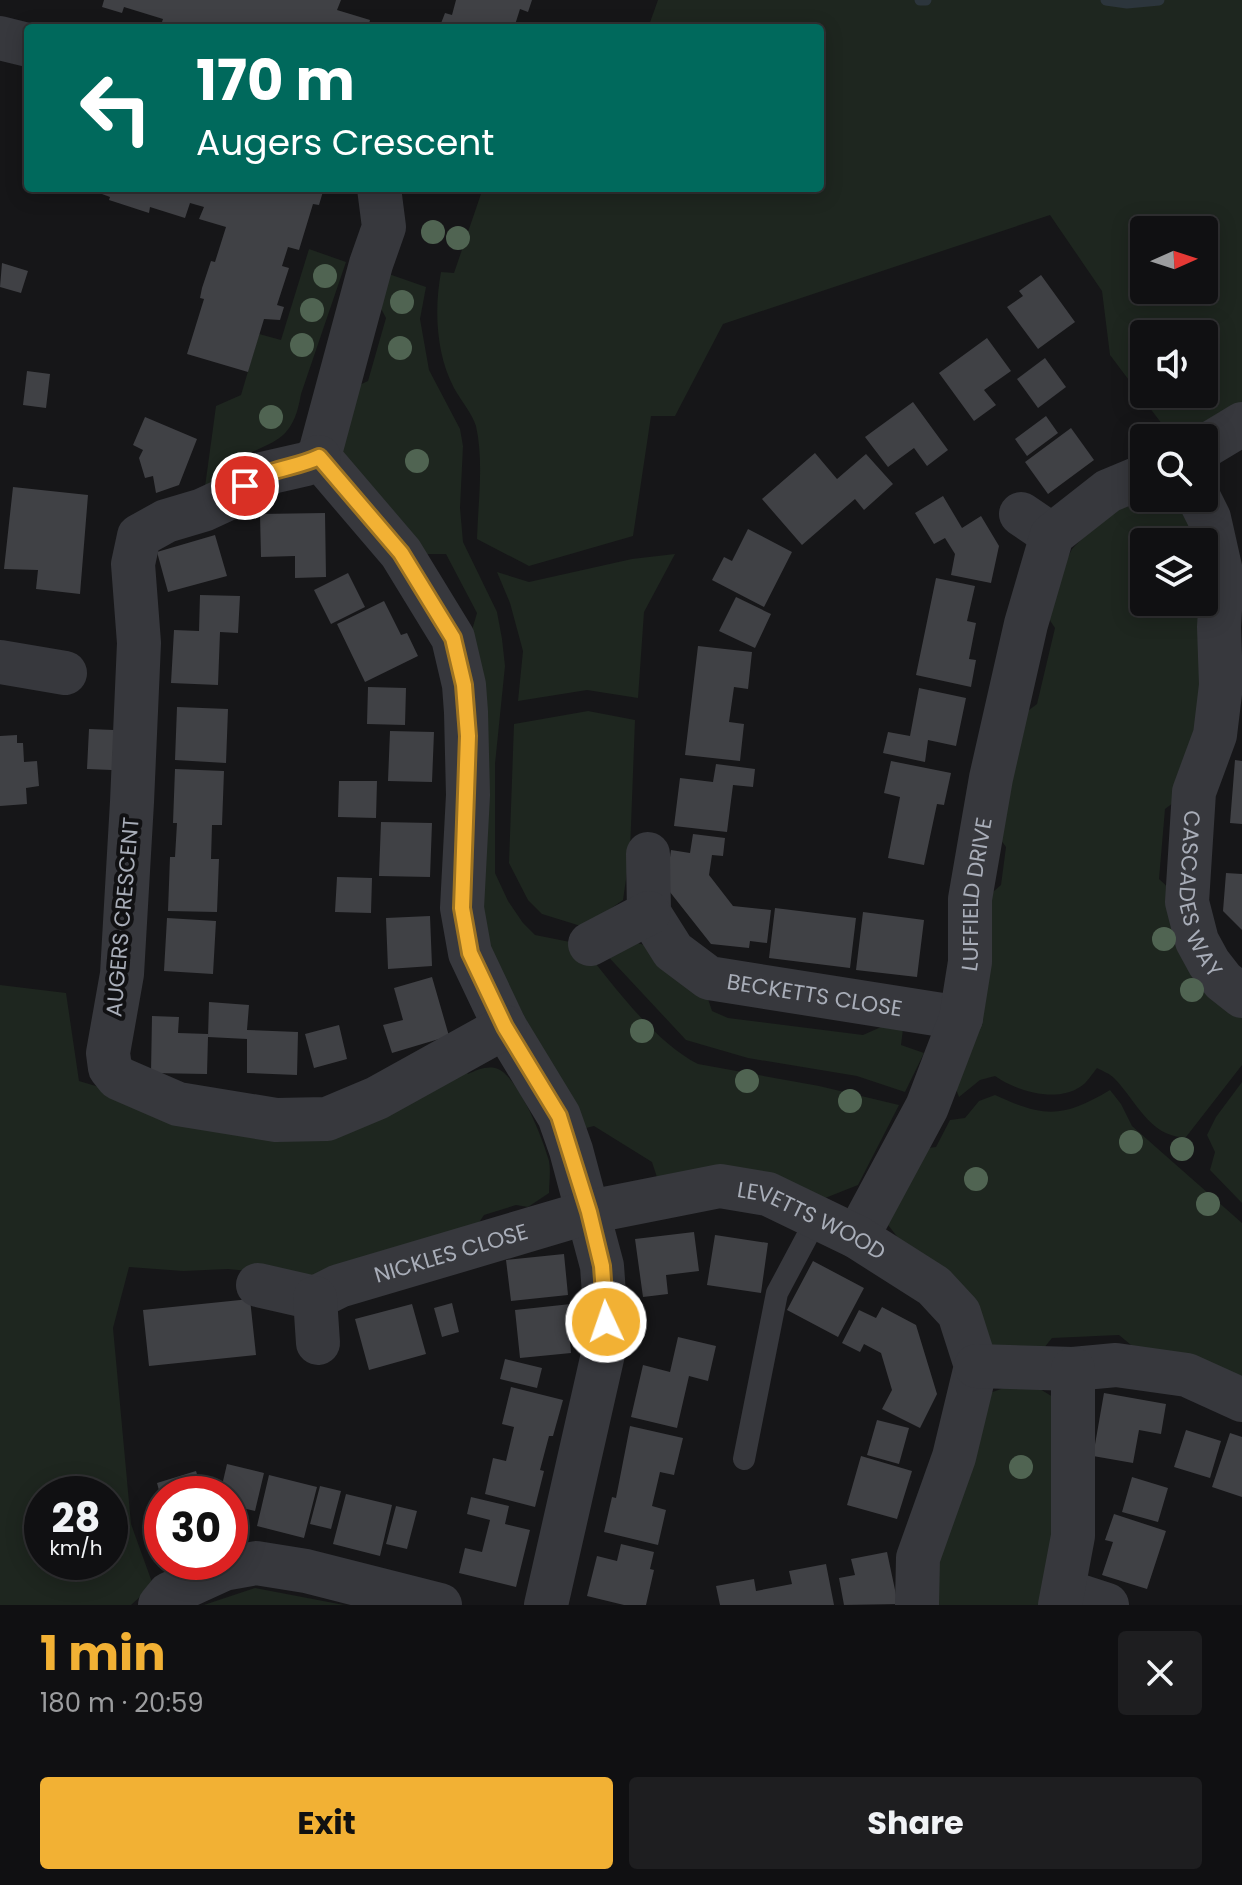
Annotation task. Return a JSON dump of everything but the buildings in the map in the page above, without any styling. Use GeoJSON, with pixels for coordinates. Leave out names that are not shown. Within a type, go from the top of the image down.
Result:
{"type":"FeatureCollection","features":[{"type":"Feature","properties":{"kind":"street"},"geometry":{"type":"LineString","coordinates":[[0,38],[24,44]]}},
{"type":"Feature","properties":{"kind":"street"},"geometry":{"type":"LineString","coordinates":[[380,192],[384,227],[371,264],[319,457],[401,553],[453,638],[464,685],[468,736],[462,908],[470,953],[505,1027],[559,1116],[602,1266],[605,1295],[603,1354],[546,1605]]}},
{"type":"Feature","properties":{"kind":"street"},"geometry":{"type":"LineString","coordinates":[[1218,439],[1242,424]]}},
{"type":"Feature","properties":{"kind":"street","name":"AUGERS CRESCENT"},"geometry":{"type":"LineString","coordinates":[[319,457],[306,464],[258,475],[231,497],[203,510],[166,521],[139,536],[133,564],[139,643],[132,802],[122,974],[108,1053],[110,1068],[118,1078],[178,1104],[276,1120],[327,1119],[377,1098],[505,1027]]}},
{"type":"Feature","properties":{"kind":"street","name":"LUFFIELD DRIVE"},"geometry":{"type":"LineString","coordinates":[[857,1237],[927,1107],[961,1018],[970,962],[970,899],[991,778],[1026,624],[1037,525],[1130,482]]}},
{"type":"Feature","properties":{"kind":"street","name":"CASCADES WAY"},"geometry":{"type":"LineString","coordinates":[[1206,512],[1222,576],[1219,627],[1221,685],[1228,736],[1194,792],[1187,902],[1197,941],[1209,963],[1223,981],[1242,996]]}},
{"type":"Feature","properties":{"kind":"street"},"geometry":{"type":"LineString","coordinates":[[0,662],[65,673]]}},
{"type":"Feature","properties":{"kind":"street"},"geometry":{"type":"LineString","coordinates":[[590,944],[649,913],[648,854]]}},
{"type":"Feature","properties":{"kind":"street","name":"BECKETTS CLOSE"},"geometry":{"type":"LineString","coordinates":[[649,913],[673,951],[709,978],[961,1018]]}},
{"type":"Feature","properties":{"kind":"street","name":"LEVETTS WOOD"},"geometry":{"type":"LineString","coordinates":[[589,1212],[720,1186],[768,1194],[857,1237],[934,1286],[959,1313],[976,1366]]}},
{"type":"Feature","properties":{"kind":"street","name":"NICKLES CLOSE"},"geometry":{"type":"LineString","coordinates":[[315,1298],[339,1286],[589,1212]]}},
{"type":"Feature","properties":{"kind":"street"},"geometry":{"type":"LineString","coordinates":[[258,1285],[315,1298],[318,1343]]}},
{"type":"Feature","properties":{"kind":"street"},"geometry":{"type":"LineString","coordinates":[[917,1605],[918,1558],[954,1457],[976,1366],[1073,1369],[1116,1365],[1187,1375],[1242,1400]]}},
{"type":"Feature","properties":{"kind":"street"},"geometry":{"type":"LineString","coordinates":[[1073,1369],[1073,1536],[1062,1598],[1107,1605]]}},
{"type":"Feature","properties":{"kind":"street"},"geometry":{"type":"LineString","coordinates":[[160,1605],[169,1594],[224,1569],[256,1563],[306,1571],[440,1605]]}},
{"type":"Feature","properties":{"kind":"lane"},"geometry":{"type":"LineString","coordinates":[[744,1459],[777,1293],[817,1218]]}},
{"type":"Feature","properties":{"kind":"shaded area"},"geometry":{"type":"Polygon","coordinates":[[[658,0],[1242,0],[1242,407],[1200,424],[1162,424],[1150,408],[1218,408],[1218,320],[1130,320],[1130,382],[1110,355],[1102,291],[1050,215],[723,324],[675,416],[651,416],[633,536],[529,566],[477,539],[478,440],[474,421],[454,388],[443,361],[438,332],[441,272],[454,273],[482,192],[824,192],[824,24],[649,24],[658,0]]]}},
{"type":"Feature","properties":{"kind":"shaded area"},"geometry":{"type":"Polygon","coordinates":[[[309,249],[346,262],[298,410],[281,437],[237,459],[242,469],[205,487],[216,406],[241,395],[259,334],[281,340],[309,249]]]}},
{"type":"Feature","properties":{"kind":"shaded area"},"geometry":{"type":"Polygon","coordinates":[[[386,273],[426,287],[420,319],[429,370],[460,429],[463,446],[460,508],[463,542],[497,612],[505,666],[495,764],[495,873],[508,901],[535,935],[580,944],[650,1026],[665,1041],[698,1064],[819,1086],[899,1105],[858,1185],[815,1202],[658,1180],[652,1162],[594,1126],[582,1129],[485,940],[470,637],[477,613],[446,554],[424,554],[343,466],[338,427],[349,390],[368,381],[386,318],[377,301],[386,273]]]}},
{"type":"Feature","properties":{"kind":"shaded area"},"geometry":{"type":"Polygon","coordinates":[[[1130,502],[1130,512],[1189,512],[1197,528],[1130,528],[1130,616],[1204,616],[1205,700],[1181,797],[1165,809],[1159,879],[1172,891],[1242,1012],[1242,1065],[1186,1137],[1163,1132],[1153,1125],[1114,1078],[1097,1068],[1083,1085],[1060,1094],[1025,1090],[995,1076],[980,1080],[959,1097],[954,1084],[986,898],[1001,885],[1006,847],[995,832],[1021,716],[1037,704],[1055,628],[1045,613],[1047,599],[1072,549],[1112,508],[1130,502]]]}},
{"type":"Feature","properties":{"kind":"shaded area"},"geometry":{"type":"Polygon","coordinates":[[[675,554],[644,612],[638,698],[587,690],[518,701],[523,651],[510,603],[497,572],[529,582],[632,559],[675,554]]]}},
{"type":"Feature","properties":{"kind":"shaded area"},"geometry":{"type":"Polygon","coordinates":[[[588,711],[635,720],[630,852],[623,900],[584,927],[542,914],[528,900],[509,863],[514,724],[588,711]]]}},
{"type":"Feature","properties":{"kind":"shaded area"},"geometry":{"type":"Polygon","coordinates":[[[624,939],[651,947],[707,996],[712,1011],[728,1018],[863,1035],[881,1027],[903,1029],[901,1045],[924,1053],[905,1092],[857,1076],[748,1058],[686,1040],[602,950],[624,939]]]}},
{"type":"Feature","properties":{"kind":"shaded area"},"geometry":{"type":"Polygon","coordinates":[[[0,985],[66,993],[79,1081],[263,1136],[463,1066],[468,1074],[483,1068],[498,1069],[522,1096],[549,1161],[549,1193],[528,1207],[516,1205],[484,1215],[472,1233],[312,1277],[228,1269],[183,1271],[129,1267],[113,1328],[127,1476],[24,1476],[24,1580],[128,1580],[128,1491],[131,1524],[144,1560],[144,1580],[151,1580],[153,1585],[131,1605],[0,1605],[0,985]]]}},
{"type":"Feature","properties":{"kind":"shaded area"},"geometry":{"type":"Polygon","coordinates":[[[1242,1082],[1242,1203],[1210,1170],[1215,1152],[1207,1135],[1216,1117],[1242,1082]]]}},
{"type":"Feature","properties":{"kind":"shaded area"},"geometry":{"type":"Polygon","coordinates":[[[1110,1090],[1132,1126],[1242,1223],[1242,1381],[1137,1350],[1119,1335],[1052,1338],[1039,1354],[986,1350],[888,1225],[920,1149],[936,1147],[950,1120],[965,1118],[979,1101],[995,1095],[1027,1108],[1054,1112],[1079,1106],[1110,1090]]]}},
{"type":"Feature","properties":{"kind":"shaded area"},"geometry":{"type":"Polygon","coordinates":[[[1012,1385],[1035,1386],[1053,1397],[1051,1605],[931,1605],[948,1519],[987,1394],[1012,1385]]]}},
{"type":"Feature","properties":{"kind":"shaded area"},"geometry":{"type":"Polygon","coordinates":[[[255,1588],[344,1605],[204,1605],[255,1588]]]}},
{"type":"Feature","properties":{"kind":"waterway"},"geometry":{"type":"LineString","coordinates":[[920,0],[926,0]]}},
{"type":"Feature","properties":{"kind":"waterway"},"geometry":{"type":"LineString","coordinates":[[1106,0],[1127,3],[1159,0]]}},
{"type":"Feature","properties":{"kind":"route"},"geometry":{"type":"LineString","coordinates":[[245,486],[258,475],[306,464],[319,457],[401,553],[453,638],[464,685],[468,736],[462,908],[470,953],[505,1027],[559,1116],[602,1266],[606,1322]]}}]}
